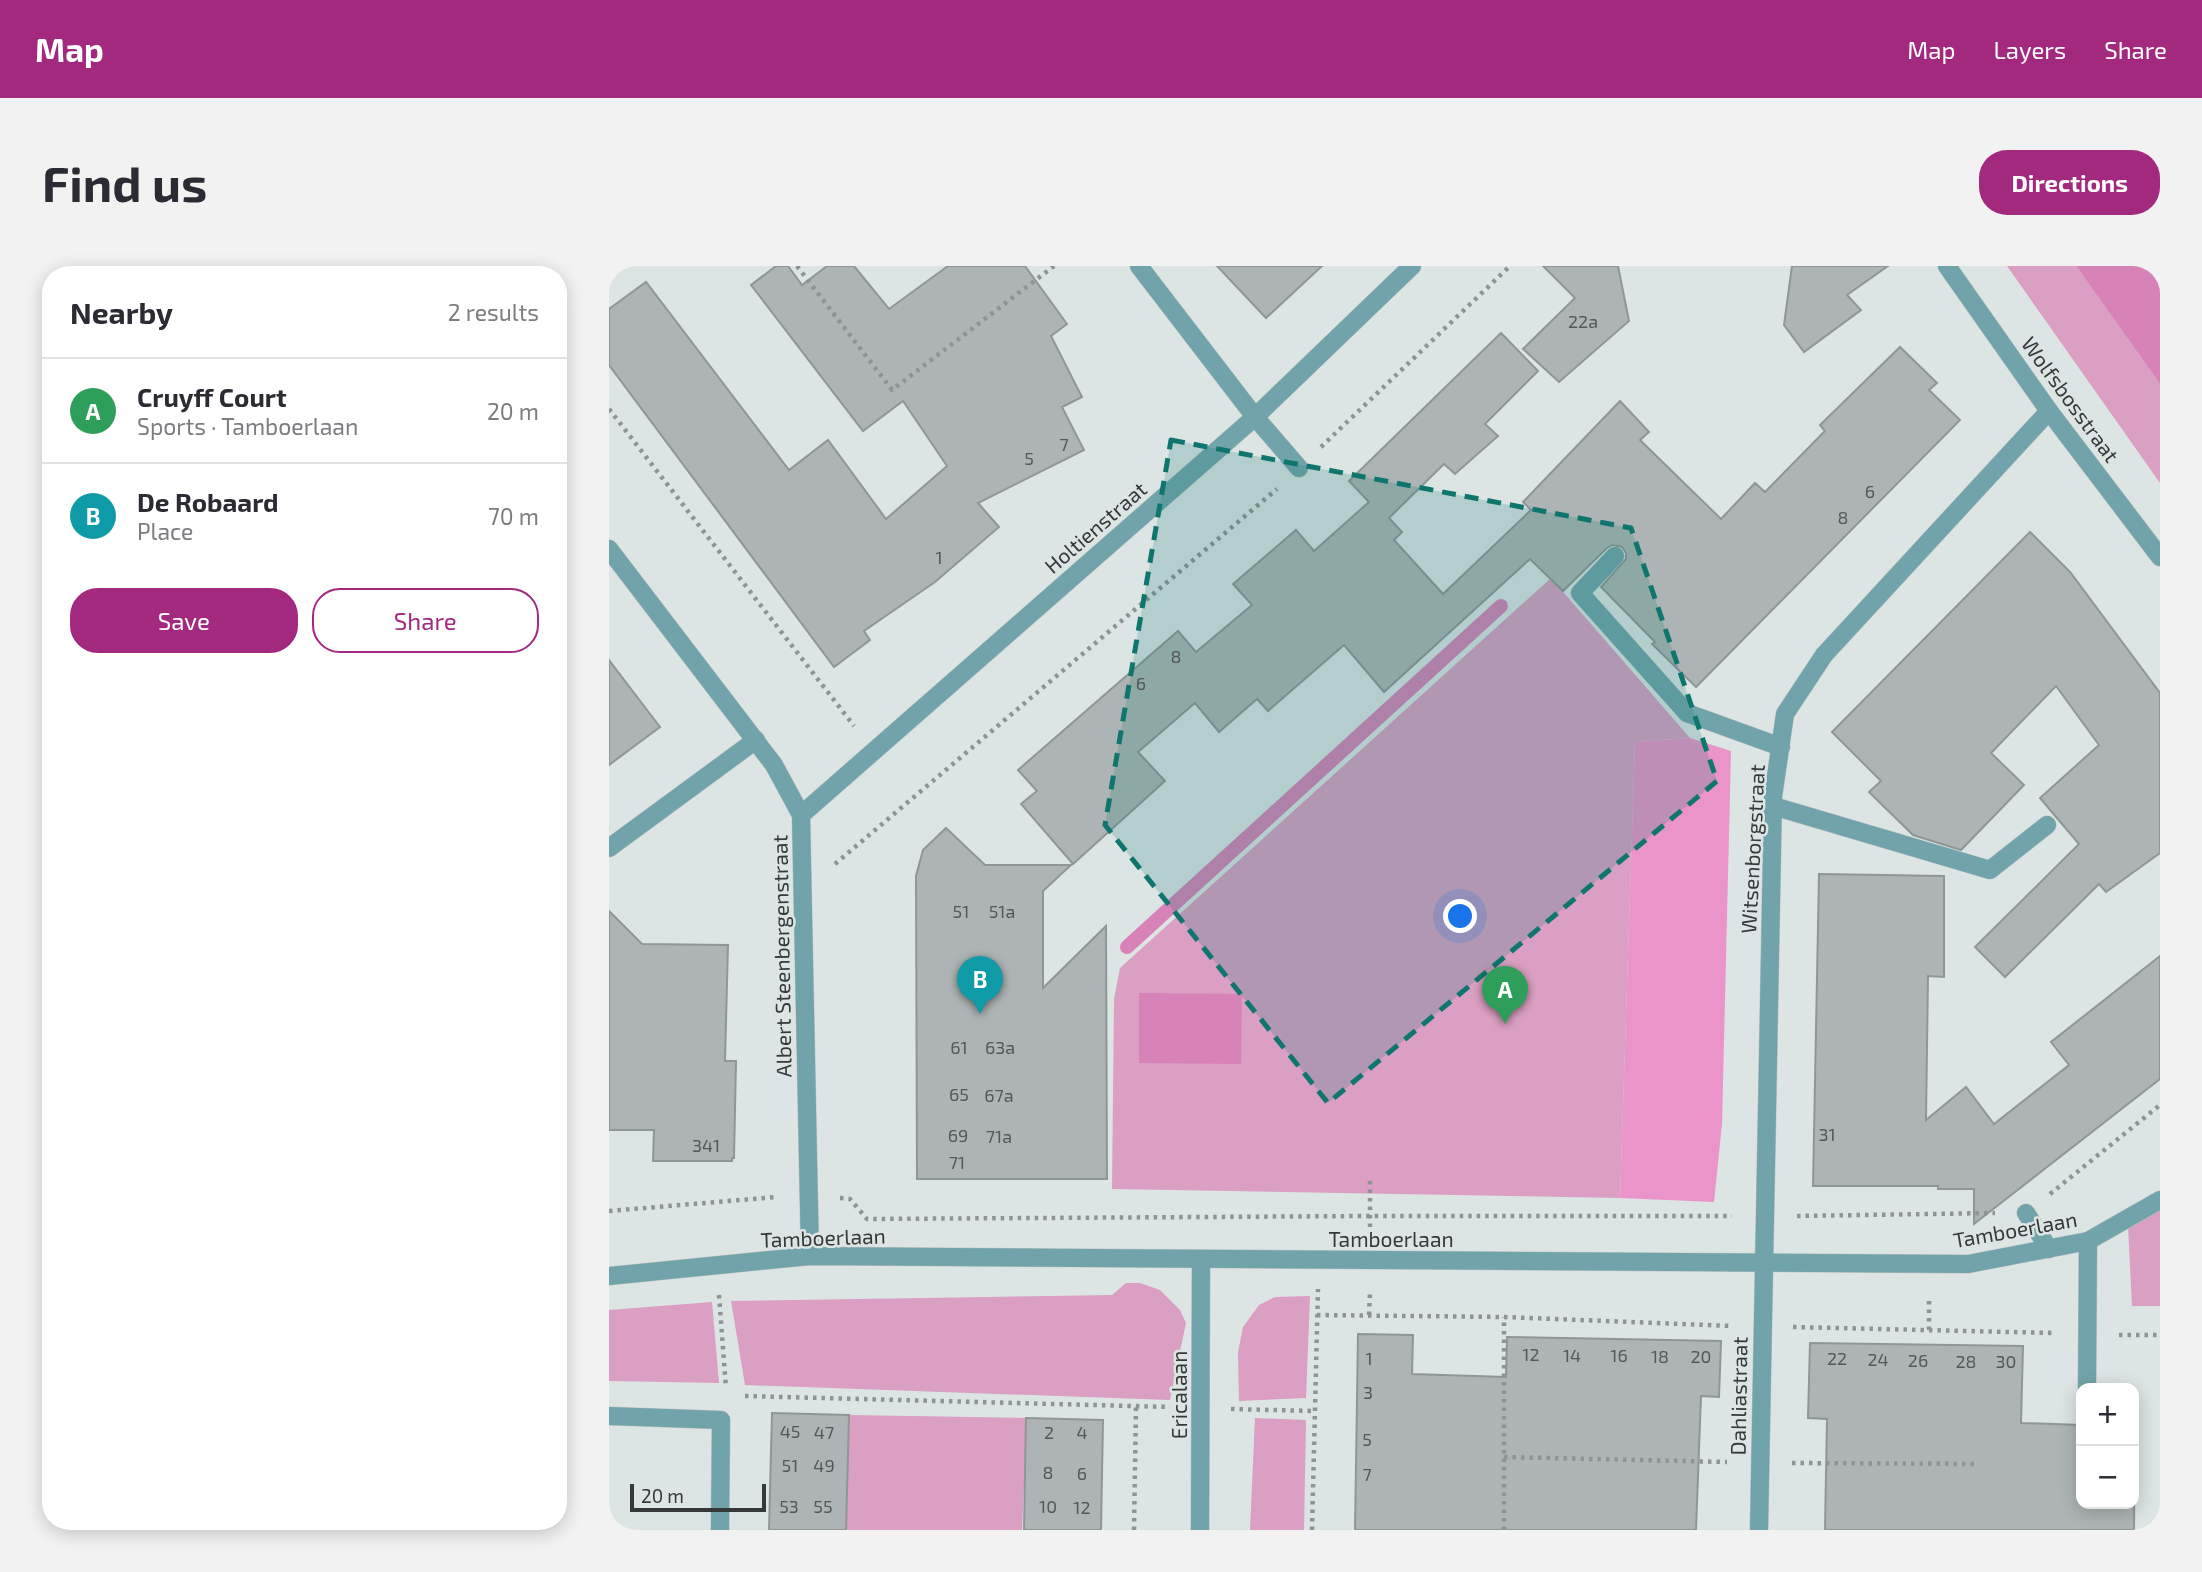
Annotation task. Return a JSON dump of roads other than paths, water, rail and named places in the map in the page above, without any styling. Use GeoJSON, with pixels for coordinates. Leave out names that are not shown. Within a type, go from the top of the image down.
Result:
{"type":"FeatureCollection","features":[{"type":"Feature","properties":{"kind":"street"},"geometry":{"type":"LineString","coordinates":[[1139,266],[1255,417],[1299,468]]}},
{"type":"Feature","properties":{"kind":"street","name":"Holtienstraat"},"geometry":{"type":"LineString","coordinates":[[801,815],[1255,417],[1412,266]]}},
{"type":"Feature","properties":{"kind":"street","name":"Wolfsbosstraat"},"geometry":{"type":"LineString","coordinates":[[1947,266],[2049,411],[2160,557]]}},
{"type":"Feature","properties":{"kind":"street","name":"Witsenborgstraat"},"geometry":{"type":"LineString","coordinates":[[1764,1262],[1773,806],[1785,714],[1824,655],[2049,411]]}},
{"type":"Feature","properties":{"kind":"street","name":"Albert Steenbergenstraat"},"geometry":{"type":"LineString","coordinates":[[609,550],[774,765],[801,815],[810,1256]]}},
{"type":"Feature","properties":{"kind":"street"},"geometry":{"type":"LineString","coordinates":[[1615,556],[1580,593],[1687,713],[1781,747]]}},
{"type":"Feature","properties":{"kind":"street"},"geometry":{"type":"LineString","coordinates":[[609,848],[755,740]]}},
{"type":"Feature","properties":{"kind":"street"},"geometry":{"type":"LineString","coordinates":[[1773,806],[1990,870],[2047,825]]}},
{"type":"Feature","properties":{"kind":"street","name":"Tamboerlaan"},"geometry":{"type":"LineString","coordinates":[[609,1276],[810,1256],[1968,1264],[2088,1241],[2160,1200]]}},
{"type":"Feature","properties":{"kind":"street"},"geometry":{"type":"LineString","coordinates":[[2026,1213],[2049,1249]]}},
{"type":"Feature","properties":{"kind":"street"},"geometry":{"type":"LineString","coordinates":[[2087,1383],[2088,1241]]}},
{"type":"Feature","properties":{"kind":"street","name":"Ericalaan"},"geometry":{"type":"LineString","coordinates":[[1200,1530],[1201,1259]]}},
{"type":"Feature","properties":{"kind":"street","name":"Dahliastraat"},"geometry":{"type":"LineString","coordinates":[[1759,1530],[1764,1262]]}},
{"type":"Feature","properties":{"kind":"street"},"geometry":{"type":"LineString","coordinates":[[609,1416],[721,1420],[720,1530]]}},
{"type":"Feature","properties":{"kind":"waterway"},"geometry":{"type":"LineString","coordinates":[[1127,947],[1501,606]]}},
{"type":"Feature","properties":{"kind":"place","name":"De Robaard"},"geometry":{"type":"Point","coordinates":[980,1014]}},
{"type":"Feature","properties":{"kind":"place","name":"Cruyff Court"},"geometry":{"type":"Point","coordinates":[1505,1024]}}]}
